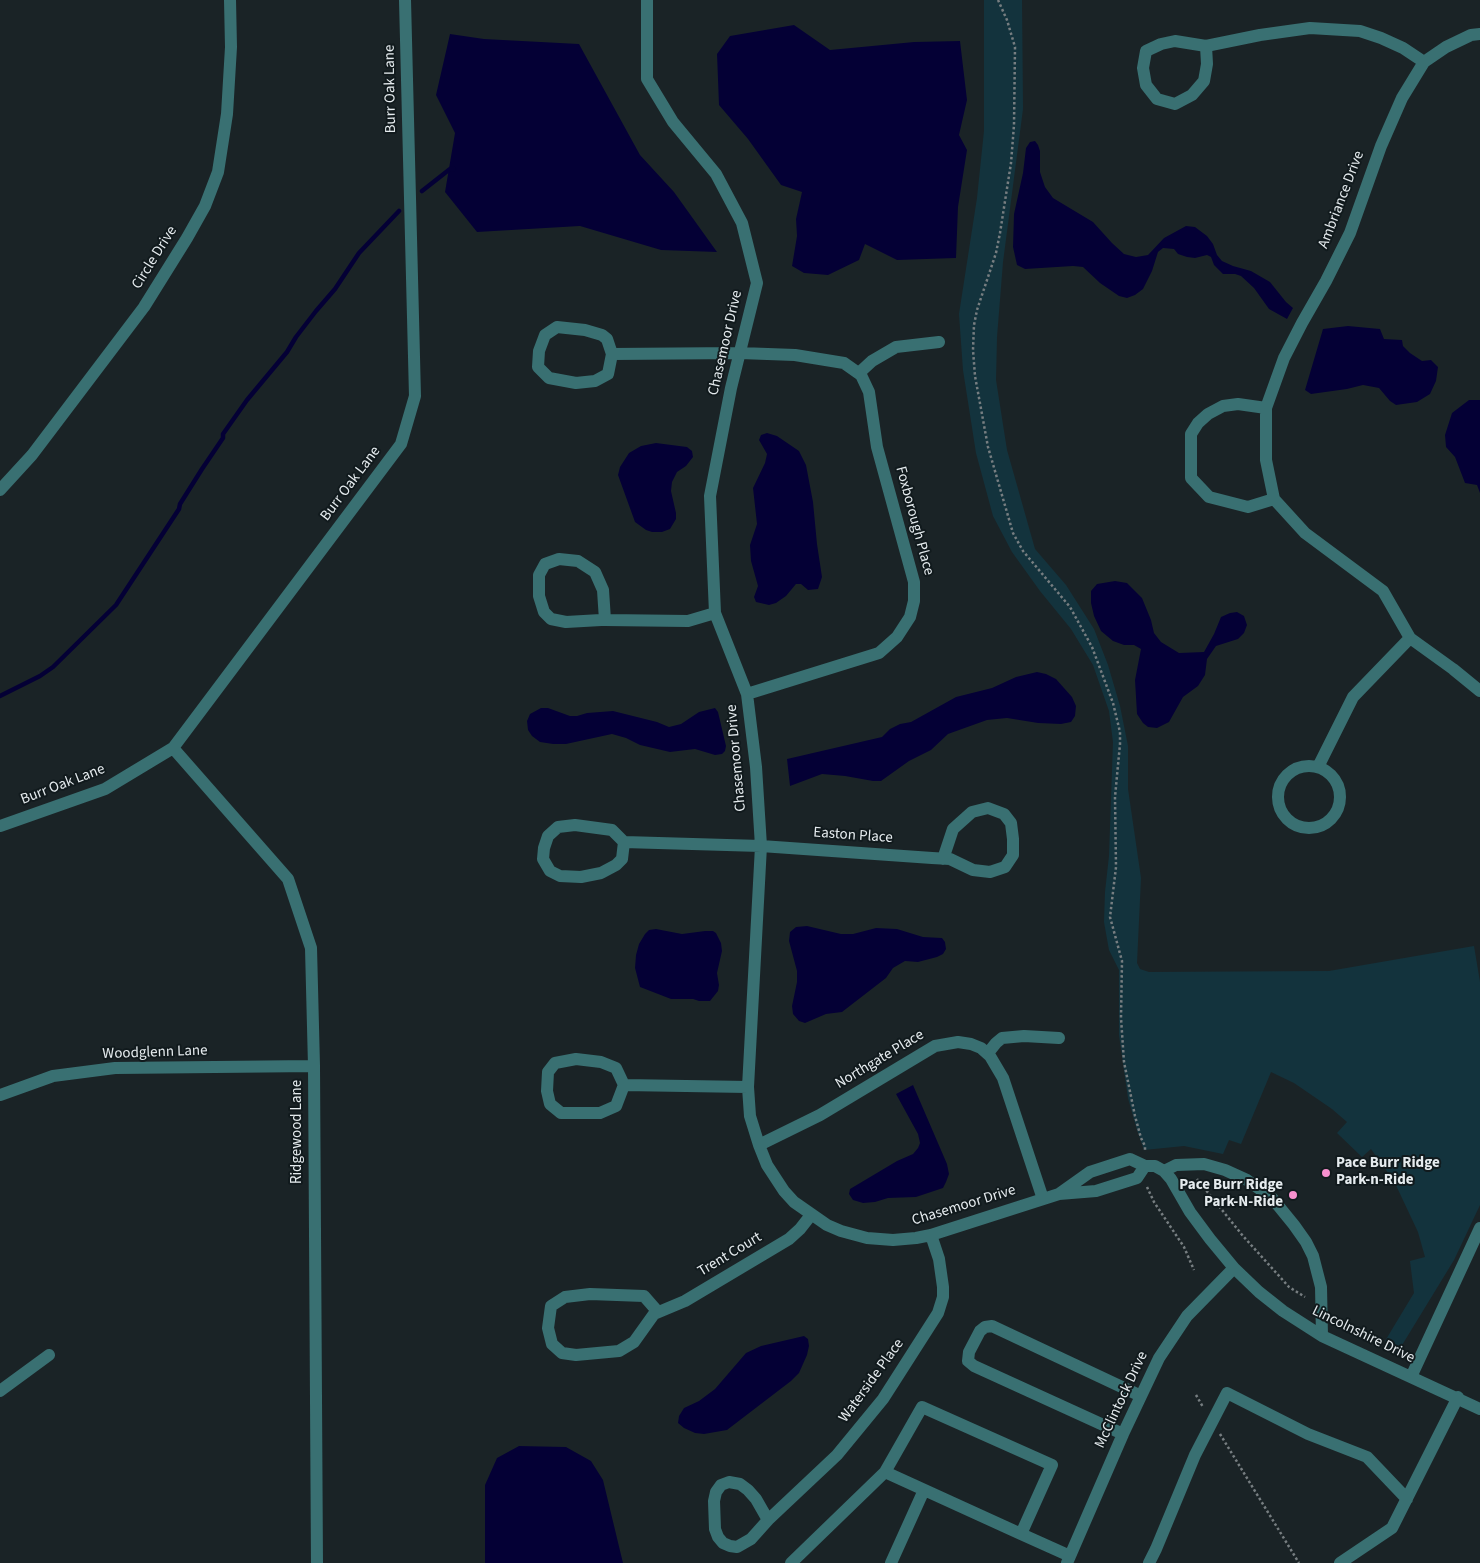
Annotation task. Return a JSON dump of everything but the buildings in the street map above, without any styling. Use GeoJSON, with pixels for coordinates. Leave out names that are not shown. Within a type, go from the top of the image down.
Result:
{"type":"FeatureCollection","features":[{"type":"Feature","properties":{"kind":"street","name":"Circle Drive"},"geometry":{"type":"LineString","coordinates":[[0,490],[32,455],[144,307],[205,206],[218,172],[227,114],[231,47],[230,0]]}},
{"type":"Feature","properties":{"kind":"street","name":"Burr Oak Lane"},"geometry":{"type":"LineString","coordinates":[[0,826],[105,789],[174,748],[401,444],[415,396],[405,0]]}},
{"type":"Feature","properties":{"kind":"street","name":"Chasemoor Drive"},"geometry":{"type":"LineString","coordinates":[[647,0],[647,79],[673,122],[716,174],[742,223],[757,283],[731,388],[710,496],[714,613],[748,694],[756,767],[761,846],[748,1088],[750,1116],[759,1145],[768,1165],[784,1191],[794,1202],[811,1215],[841,1231],[867,1238],[903,1240],[931,1235],[1059,1194],[1096,1191],[1136,1178],[1145,1166],[1130,1159],[1090,1172],[1059,1194]]}},
{"type":"Feature","properties":{"kind":"street"},"geometry":{"type":"LineString","coordinates":[[1206,46],[1207,64],[1204,81],[1192,96],[1175,104],[1157,99],[1146,85],[1143,68],[1146,51],[1175,40],[1206,46],[1260,35],[1310,28],[1360,31],[1382,38],[1424,62]]}},
{"type":"Feature","properties":{"kind":"street","name":"Ambriance Drive"},"geometry":{"type":"LineString","coordinates":[[1274,499],[1266,460],[1266,408],[1284,358],[1350,233],[1380,146],[1402,98],[1424,62],[1446,46],[1471,35],[1480,34]]}},
{"type":"Feature","properties":{"kind":"street"},"geometry":{"type":"LineString","coordinates":[[558,327],[585,330],[602,335],[606,339],[612,354],[608,374],[595,381],[576,383],[549,378],[538,367],[539,350],[545,335],[558,327]]}},
{"type":"Feature","properties":{"kind":"street"},"geometry":{"type":"LineString","coordinates":[[612,354],[740,353],[795,355],[844,363],[859,373],[872,361],[896,348],[939,342]]}},
{"type":"Feature","properties":{"kind":"street","name":"Foxborough Place"},"geometry":{"type":"LineString","coordinates":[[748,694],[879,653],[897,637],[910,617],[914,601],[914,582],[877,448],[869,392],[859,373]]}},
{"type":"Feature","properties":{"kind":"street"},"geometry":{"type":"LineString","coordinates":[[1266,408],[1238,404],[1223,406],[1208,414],[1198,423],[1191,434],[1191,478],[1209,497],[1248,507],[1274,499],[1305,533],[1383,591],[1410,638],[1453,668],[1480,691]]}},
{"type":"Feature","properties":{"kind":"street"},"geometry":{"type":"LineString","coordinates":[[606,620],[602,590],[595,572],[578,561],[559,559],[545,564],[539,575],[539,596],[544,612],[551,619],[566,622],[606,620],[688,621],[714,613]]}},
{"type":"Feature","properties":{"kind":"street"},"geometry":{"type":"LineString","coordinates":[[1318,767],[1353,697],[1410,638]]}},
{"type":"Feature","properties":{"kind":"street","name":"Ridgewood Lane"},"geometry":{"type":"LineString","coordinates":[[174,748],[288,879],[311,948],[314,1066],[317,1563]]}},
{"type":"Feature","properties":{"kind":"street"},"geometry":{"type":"LineString","coordinates":[[1306,766],[1318,767],[1329,773],[1337,782],[1341,794],[1340,806],[1334,817],[1325,825],[1313,829],[1300,828],[1290,822],[1282,812],[1278,801],[1279,788],[1285,778],[1294,770],[1306,766]]}},
{"type":"Feature","properties":{"kind":"street","name":"Easton Place"},"geometry":{"type":"LineString","coordinates":[[624,842],[761,846],[943,859],[950,859],[972,870],[990,872],[1005,867],[1013,854],[1011,823],[1004,814],[988,808],[972,812],[953,829],[943,859]]}},
{"type":"Feature","properties":{"kind":"street"},"geometry":{"type":"LineString","coordinates":[[575,825],[612,830],[624,842],[622,858],[616,865],[601,873],[582,877],[560,876],[550,871],[543,859],[548,836],[558,827],[575,825]]}},
{"type":"Feature","properties":{"kind":"street"},"geometry":{"type":"LineString","coordinates":[[1043,1199],[1003,1078],[988,1054],[1002,1038],[1024,1036],[1059,1038]]}},
{"type":"Feature","properties":{"kind":"street","name":"Northgate Place"},"geometry":{"type":"LineString","coordinates":[[759,1145],[820,1115],[936,1046],[953,1042],[971,1044],[981,1048],[988,1054]]}},
{"type":"Feature","properties":{"kind":"street"},"geometry":{"type":"LineString","coordinates":[[576,1059],[601,1062],[616,1068],[624,1085],[616,1106],[600,1113],[561,1113],[550,1104],[547,1091],[548,1072],[555,1063],[576,1059]]}},
{"type":"Feature","properties":{"kind":"street","name":"Woodglenn Lane"},"geometry":{"type":"LineString","coordinates":[[0,1095],[53,1076],[115,1068],[314,1066]]}},
{"type":"Feature","properties":{"kind":"street"},"geometry":{"type":"LineString","coordinates":[[624,1085],[748,1088]]}},
{"type":"Feature","properties":{"kind":"street"},"geometry":{"type":"LineString","coordinates":[[1145,1166],[1154,1166],[1164,1171],[1176,1165],[1204,1164],[1225,1170],[1247,1180],[1272,1198],[1294,1225],[1313,1256],[1321,1287],[1322,1336]]}},
{"type":"Feature","properties":{"kind":"street","name":"Lincolnshire Drive"},"geometry":{"type":"LineString","coordinates":[[1164,1171],[1171,1179],[1190,1212],[1234,1268],[1259,1292],[1283,1311],[1322,1336],[1480,1409]]}},
{"type":"Feature","properties":{"kind":"street","name":"Trent Court"},"geometry":{"type":"LineString","coordinates":[[658,1312],[644,1296],[590,1294],[565,1297],[551,1306],[548,1328],[552,1344],[562,1353],[576,1355],[619,1351],[634,1342],[654,1314],[685,1302],[789,1238],[800,1229],[811,1215]]}},
{"type":"Feature","properties":{"kind":"street"},"geometry":{"type":"LineString","coordinates":[[1411,1377],[1480,1228]]}},
{"type":"Feature","properties":{"kind":"street","name":"Waterside Place"},"geometry":{"type":"LineString","coordinates":[[768,1520],[756,1500],[740,1484],[729,1482],[720,1485],[716,1492],[714,1501],[715,1529],[718,1537],[723,1543],[737,1547],[751,1539],[768,1520],[837,1455],[883,1398],[938,1313],[943,1297],[943,1287],[939,1259],[931,1235]]}},
{"type":"Feature","properties":{"kind":"street","name":"McClintock Drive"},"geometry":{"type":"LineString","coordinates":[[1069,1560],[1123,1434],[1159,1358],[1187,1316],[1234,1268]]}},
{"type":"Feature","properties":{"kind":"street"},"geometry":{"type":"LineString","coordinates":[[1123,1434],[974,1366],[968,1361],[968,1352],[980,1331],[985,1327],[992,1326],[1141,1396]]}},
{"type":"Feature","properties":{"kind":"street"},"geometry":{"type":"LineString","coordinates":[[0,1391],[49,1355]]}},
{"type":"Feature","properties":{"kind":"street"},"geometry":{"type":"LineString","coordinates":[[1149,1563],[1196,1455],[1227,1393],[1308,1434],[1367,1457],[1407,1499]]}},
{"type":"Feature","properties":{"kind":"street"},"geometry":{"type":"LineString","coordinates":[[1340,1563],[1392,1528],[1458,1398]]}},
{"type":"Feature","properties":{"kind":"street"},"geometry":{"type":"LineString","coordinates":[[791,1563],[885,1472],[922,1407],[1052,1466],[1021,1534]]}},
{"type":"Feature","properties":{"kind":"street"},"geometry":{"type":"LineString","coordinates":[[885,1472],[1021,1534],[1069,1560]]}},
{"type":"Feature","properties":{"kind":"street"},"geometry":{"type":"LineString","coordinates":[[891,1563],[924,1490]]}},
{"type":"Feature","properties":{"kind":"path"},"geometry":{"type":"LineString","coordinates":[[998,0],[1016,47],[1014,125],[1011,163],[1000,233],[996,253],[977,310],[974,325],[972,350],[974,368],[987,440],[1013,533],[1023,551],[1070,607],[1092,647],[1113,703],[1120,732],[1120,744],[1115,797],[1116,867],[1110,917],[1122,961],[1121,1018],[1124,1062],[1134,1116],[1140,1138],[1145,1146],[1146,1184],[1154,1202],[1184,1248],[1194,1270]]}},
{"type":"Feature","properties":{"kind":"path"},"geometry":{"type":"LineString","coordinates":[[1196,1177],[1242,1236],[1289,1287],[1305,1297]]}},
{"type":"Feature","properties":{"kind":"path"},"geometry":{"type":"LineString","coordinates":[[1196,1396],[1204,1408]]}},
{"type":"Feature","properties":{"kind":"path"},"geometry":{"type":"LineString","coordinates":[[1217,1428],[1299,1563]]}},
{"type":"Feature","properties":{"kind":"shaded area"},"geometry":{"type":"Polygon","coordinates":[[[984,0],[1022,0],[1023,109],[1003,262],[997,337],[996,380],[1007,450],[1035,549],[1066,585],[1094,629],[1108,665],[1120,706],[1128,746],[1128,789],[1141,878],[1137,963],[1140,969],[1149,972],[1329,971],[1474,946],[1480,982],[1480,1205],[1454,1260],[1396,1355],[1387,1350],[1385,1341],[1414,1293],[1410,1261],[1425,1257],[1418,1232],[1394,1181],[1371,1149],[1362,1157],[1337,1133],[1347,1122],[1332,1109],[1294,1083],[1271,1072],[1241,1144],[1229,1140],[1223,1154],[1184,1146],[1144,1150],[1137,1130],[1128,1098],[1119,1035],[1119,970],[1109,950],[1104,922],[1109,856],[1113,742],[1109,711],[1093,665],[1071,629],[1012,552],[993,516],[976,453],[963,370],[959,314],[977,198],[984,131],[984,0]]]}},
{"type":"Feature","properties":{"kind":"shaded area"},"geometry":{"type":"Polygon","coordinates":[[[794,25],[830,50],[914,42],[960,41],[967,100],[959,135],[967,150],[958,207],[956,258],[897,260],[865,244],[859,260],[828,275],[804,273],[792,266],[797,236],[796,219],[802,192],[781,185],[748,139],[719,105],[717,54],[730,36],[794,25]]]}},
{"type":"Feature","properties":{"kind":"shaded area"},"geometry":{"type":"Polygon","coordinates":[[[450,34],[484,39],[579,44],[640,155],[674,192],[717,252],[661,250],[580,226],[477,232],[445,192],[455,133],[436,95],[450,34]]]}},
{"type":"Feature","properties":{"kind":"shaded area"},"geometry":{"type":"Polygon","coordinates":[[[1035,141],[1040,151],[1040,172],[1045,187],[1053,198],[1093,222],[1124,254],[1136,257],[1148,255],[1164,238],[1186,226],[1195,227],[1207,236],[1222,261],[1251,271],[1270,282],[1293,308],[1287,319],[1269,309],[1254,288],[1241,276],[1223,274],[1214,265],[1211,257],[1207,255],[1195,258],[1187,257],[1178,254],[1174,249],[1163,248],[1158,252],[1152,271],[1143,289],[1127,298],[1119,296],[1100,283],[1083,267],[1025,269],[1017,265],[1013,247],[1014,214],[1023,173],[1026,148],[1030,142],[1035,141]]]}},
{"type":"Feature","properties":{"kind":"shaded area"},"geometry":{"type":"Polygon","coordinates":[[[1348,326],[1380,329],[1384,339],[1402,340],[1403,346],[1410,353],[1422,361],[1431,360],[1438,367],[1436,381],[1430,394],[1417,402],[1396,405],[1379,388],[1363,385],[1311,394],[1305,390],[1323,329],[1348,326]]]}},
{"type":"Feature","properties":{"kind":"shaded area"},"geometry":{"type":"Polygon","coordinates":[[[1469,400],[1480,400],[1480,493],[1477,485],[1465,483],[1455,457],[1446,447],[1445,435],[1452,413],[1469,400]]]}},
{"type":"Feature","properties":{"kind":"shaded area"},"geometry":{"type":"Polygon","coordinates":[[[767,433],[777,436],[799,451],[806,465],[813,502],[822,577],[818,589],[808,590],[801,584],[796,584],[786,596],[776,603],[769,605],[756,602],[754,597],[758,586],[751,561],[750,545],[757,524],[753,488],[765,463],[767,454],[759,440],[761,435],[767,433]]]}},
{"type":"Feature","properties":{"kind":"shaded area"},"geometry":{"type":"Polygon","coordinates":[[[656,443],[687,447],[692,451],[693,457],[686,466],[677,472],[672,482],[671,491],[676,519],[670,529],[662,532],[646,530],[635,522],[618,475],[620,467],[629,453],[641,446],[656,443]]]}},
{"type":"Feature","properties":{"kind":"shaded area"},"geometry":{"type":"Polygon","coordinates":[[[1115,581],[1127,583],[1142,598],[1154,633],[1161,642],[1179,653],[1204,652],[1221,617],[1230,613],[1237,612],[1244,616],[1247,625],[1244,633],[1238,639],[1216,646],[1207,659],[1205,675],[1198,686],[1183,697],[1169,722],[1157,728],[1148,727],[1137,714],[1135,680],[1141,649],[1134,645],[1124,645],[1113,641],[1101,631],[1094,616],[1091,591],[1097,584],[1115,581]]]}},
{"type":"Feature","properties":{"kind":"shaded area"},"geometry":{"type":"Polygon","coordinates":[[[1037,672],[1056,679],[1072,697],[1076,706],[1075,716],[1071,722],[1061,724],[1038,723],[1007,718],[987,720],[948,734],[931,750],[909,761],[881,781],[822,774],[790,786],[787,759],[882,737],[890,729],[900,724],[911,722],[956,697],[992,688],[1016,677],[1037,672]]]}},
{"type":"Feature","properties":{"kind":"shaded area"},"geometry":{"type":"Polygon","coordinates":[[[541,708],[548,708],[570,716],[613,711],[657,722],[669,727],[681,724],[699,712],[715,708],[718,712],[726,746],[725,751],[722,754],[715,755],[695,749],[670,752],[640,745],[612,734],[566,744],[540,742],[528,730],[527,721],[530,714],[541,708]]]}},
{"type":"Feature","properties":{"kind":"shaded area"},"geometry":{"type":"Polygon","coordinates":[[[807,926],[841,934],[853,934],[876,928],[897,929],[923,937],[942,938],[946,949],[943,954],[937,957],[918,962],[905,961],[893,968],[886,978],[842,1012],[826,1014],[805,1023],[799,1021],[793,1014],[792,1006],[797,982],[797,971],[789,941],[790,932],[796,927],[807,926]]]}},
{"type":"Feature","properties":{"kind":"shaded area"},"geometry":{"type":"Polygon","coordinates":[[[656,929],[682,934],[705,931],[716,933],[721,943],[722,951],[717,973],[719,985],[718,991],[710,1001],[671,999],[640,987],[635,968],[639,944],[649,930],[656,929]]]}},
{"type":"Feature","properties":{"kind":"shaded area"},"geometry":{"type":"Polygon","coordinates":[[[913,1085],[947,1164],[949,1174],[943,1188],[916,1197],[888,1198],[863,1203],[853,1200],[849,1194],[850,1189],[897,1161],[913,1154],[918,1148],[920,1143],[918,1134],[896,1094],[913,1085]]]}},
{"type":"Feature","properties":{"kind":"shaded area"},"geometry":{"type":"Polygon","coordinates":[[[804,1336],[808,1339],[809,1346],[799,1373],[727,1430],[704,1434],[695,1433],[678,1423],[679,1416],[684,1408],[699,1401],[715,1389],[746,1353],[761,1346],[804,1336]]]}},
{"type":"Feature","properties":{"kind":"shaded area"},"geometry":{"type":"Polygon","coordinates":[[[519,1446],[566,1447],[591,1461],[603,1480],[623,1563],[485,1563],[485,1485],[497,1458],[519,1446]]]}},
{"type":"Feature","properties":{"kind":"waterway"},"geometry":{"type":"LineString","coordinates":[[422,191],[450,169],[454,169]]}},
{"type":"Feature","properties":{"kind":"waterway"},"geometry":{"type":"LineString","coordinates":[[0,696],[40,676],[53,667],[116,605],[179,509],[180,504],[223,438],[223,434],[247,400],[287,352],[296,337],[335,289],[359,253],[399,211]]}},
{"type":"Feature","properties":{"kind":"place","name":"Pace Burr Ridge Park-n-Ride"},"geometry":{"type":"Point","coordinates":[1326,1173]}},
{"type":"Feature","properties":{"kind":"place","name":"Pace Burr Ridge Park-N-Ride"},"geometry":{"type":"Point","coordinates":[1293,1195]}}]}
